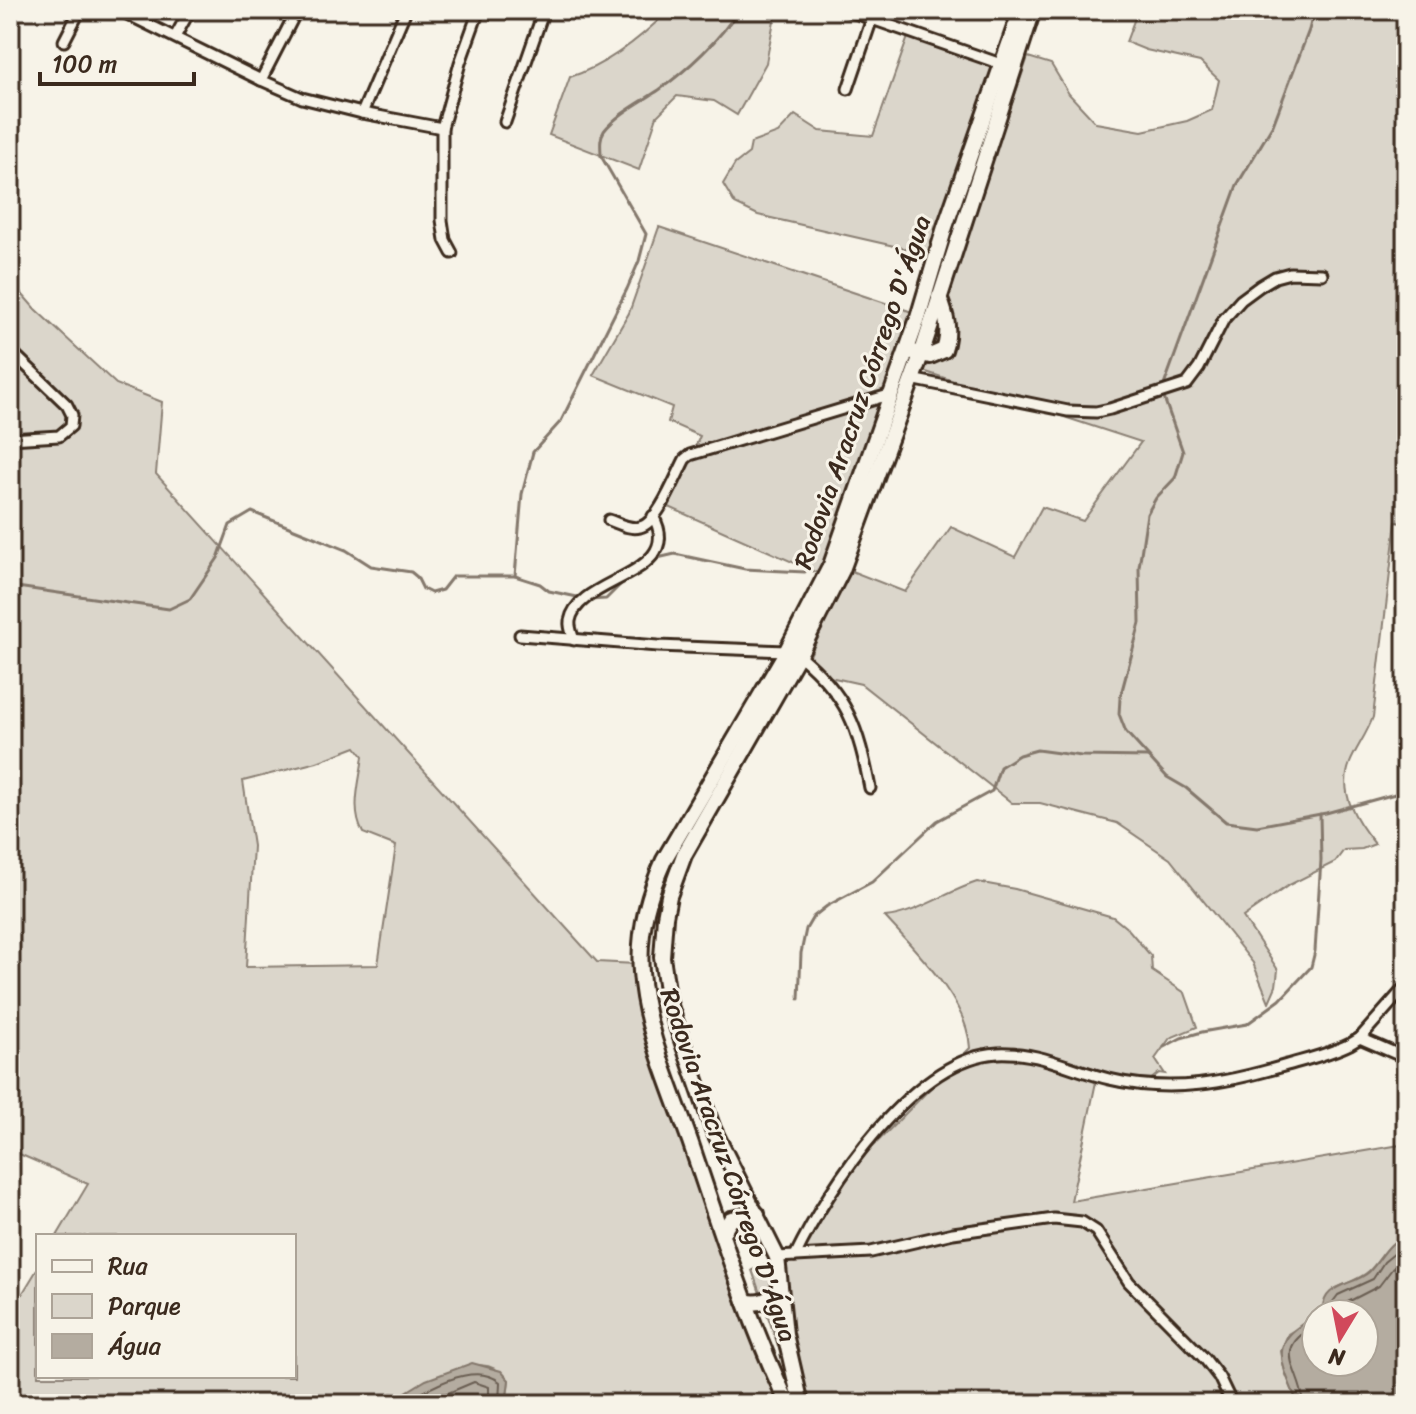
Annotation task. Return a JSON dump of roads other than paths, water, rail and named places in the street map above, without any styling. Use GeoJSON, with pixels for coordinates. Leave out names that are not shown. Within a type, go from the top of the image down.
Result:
{"type":"FeatureCollection","features":[{"type":"Feature","properties":{"kind":"main road","name":"Rodovia Aracruz Córrego D'Água"},"geometry":{"type":"LineString","coordinates":[[788,1404],[745,1301],[646,1011],[640,970],[641,939],[647,906],[664,860],[842,570],[911,379],[914,352],[945,227],[1021,10]]}},
{"type":"Feature","properties":{"kind":"main road","name":"Rodovia Aracruz Córrego D'Água"},"geometry":{"type":"LineString","coordinates":[[801,1404],[785,1334],[777,1257],[713,1129],[674,1020],[663,973],[663,939],[669,896],[684,855],[792,653],[841,540],[892,394],[939,297],[1033,10]]}},
{"type":"Feature","properties":{"kind":"main road"},"geometry":{"type":"LineString","coordinates":[[914,352],[938,354],[946,343],[947,319],[939,297]]}},
{"type":"Feature","properties":{"kind":"main road"},"geometry":{"type":"LineString","coordinates":[[722,1234],[731,1219],[757,1214]]}},
{"type":"Feature","properties":{"kind":"main road"},"geometry":{"type":"LineString","coordinates":[[745,1301],[765,1301],[780,1290]]}},
{"type":"Feature","properties":{"kind":"street"},"geometry":{"type":"LineString","coordinates":[[64,41],[80,10]]}},
{"type":"Feature","properties":{"kind":"street"},"geometry":{"type":"LineString","coordinates":[[119,10],[302,98],[442,128]]}},
{"type":"Feature","properties":{"kind":"street"},"geometry":{"type":"LineString","coordinates":[[175,37],[190,10]]}},
{"type":"Feature","properties":{"kind":"street"},"geometry":{"type":"LineString","coordinates":[[261,80],[297,10]]}},
{"type":"Feature","properties":{"kind":"street"},"geometry":{"type":"LineString","coordinates":[[362,113],[406,10]]}},
{"type":"Feature","properties":{"kind":"street"},"geometry":{"type":"LineString","coordinates":[[452,253],[445,240],[442,220],[442,128],[456,75],[479,10]]}},
{"type":"Feature","properties":{"kind":"street"},"geometry":{"type":"LineString","coordinates":[[505,122],[544,10]]}},
{"type":"Feature","properties":{"kind":"street"},"geometry":{"type":"LineString","coordinates":[[846,10],[874,14],[1001,64]]}},
{"type":"Feature","properties":{"kind":"street"},"geometry":{"type":"LineString","coordinates":[[848,89],[874,14]]}},
{"type":"Feature","properties":{"kind":"street"},"geometry":{"type":"LineString","coordinates":[[911,379],[1068,411],[1110,409],[1187,384],[1199,368],[1224,319],[1241,300],[1260,286],[1290,273],[1322,274]]}},
{"type":"Feature","properties":{"kind":"street"},"geometry":{"type":"LineString","coordinates":[[10,350],[67,405],[72,415],[71,426],[59,436],[10,439]]}},
{"type":"Feature","properties":{"kind":"street"},"geometry":{"type":"LineString","coordinates":[[609,520],[639,528],[653,516],[690,455],[892,394]]}},
{"type":"Feature","properties":{"kind":"street"},"geometry":{"type":"LineString","coordinates":[[574,640],[570,626],[574,613],[597,591],[640,567],[655,553],[659,536],[653,516]]}},
{"type":"Feature","properties":{"kind":"street"},"geometry":{"type":"LineString","coordinates":[[520,635],[792,653],[829,683],[851,716],[870,788]]}},
{"type":"Feature","properties":{"kind":"street"},"geometry":{"type":"LineString","coordinates":[[795,1256],[835,1186],[886,1120],[930,1082],[964,1062],[994,1053],[1015,1053],[1131,1084],[1174,1088],[1199,1086],[1248,1077],[1341,1049],[1360,1038],[1406,986]]}},
{"type":"Feature","properties":{"kind":"street"},"geometry":{"type":"LineString","coordinates":[[1360,1038],[1406,1058]]}},
{"type":"Feature","properties":{"kind":"street"},"geometry":{"type":"LineString","coordinates":[[777,1257],[871,1252],[953,1233],[1054,1219],[1082,1222],[1096,1231],[1129,1282],[1205,1359],[1219,1377],[1232,1404]]}},
{"type":"Feature","properties":{"kind":"water"},"geometry":{"type":"Polygon","coordinates":[[[1406,1236],[1406,1404],[1298,1404],[1286,1375],[1282,1353],[1284,1343],[1300,1325],[1300,1378],[1380,1378],[1380,1298],[1326,1298],[1340,1286],[1363,1277],[1400,1238],[1406,1236]]]}},
{"type":"Feature","properties":{"kind":"water"},"geometry":{"type":"Polygon","coordinates":[[[472,1363],[501,1371],[509,1380],[506,1404],[404,1404],[403,1394],[426,1380],[472,1363]]]}},
{"type":"Feature","properties":{"kind":"waterway"},"geometry":{"type":"LineString","coordinates":[[515,576],[522,494],[533,452],[561,421],[627,289],[646,234],[601,156],[602,134],[622,114],[692,64],[723,32],[738,10]]}},
{"type":"Feature","properties":{"kind":"waterway"},"geometry":{"type":"LineString","coordinates":[[1163,388],[1237,185],[1273,125],[1314,10]]}},
{"type":"Feature","properties":{"kind":"waterway"},"geometry":{"type":"LineString","coordinates":[[1163,395],[1183,452],[1175,478],[1156,498],[1147,514],[1139,567],[1140,623],[1120,698],[1119,714],[1126,732],[1167,777],[1186,788],[1226,822],[1257,826],[1326,813],[1406,791]]}},
{"type":"Feature","properties":{"kind":"waterway"},"geometry":{"type":"LineString","coordinates":[[10,586],[169,609],[190,599],[218,558],[230,525],[252,512],[346,550],[371,566],[411,572],[423,589],[431,593],[442,590],[453,576],[515,576],[540,584],[549,591],[582,598]]}},
{"type":"Feature","properties":{"kind":"waterway"},"geometry":{"type":"LineString","coordinates":[[653,559],[675,554],[745,569],[805,572]]}},
{"type":"Feature","properties":{"kind":"waterway"},"geometry":{"type":"LineString","coordinates":[[589,600],[606,599],[625,580]]}},
{"type":"Feature","properties":{"kind":"waterway"},"geometry":{"type":"LineString","coordinates":[[799,999],[801,953],[806,929],[813,917],[872,882],[937,821],[992,791],[1000,767],[1019,755],[1037,750],[1081,756],[1148,757]]}},
{"type":"Feature","properties":{"kind":"waterway"},"geometry":{"type":"LineString","coordinates":[[1164,1047],[1202,1032],[1247,1024],[1280,1000],[1311,967],[1315,951],[1321,860],[1320,814]]}},
{"type":"Feature","properties":{"kind":"waterway"},"geometry":{"type":"LineString","coordinates":[[384,1404],[391,1394],[405,1396]]}}]}
